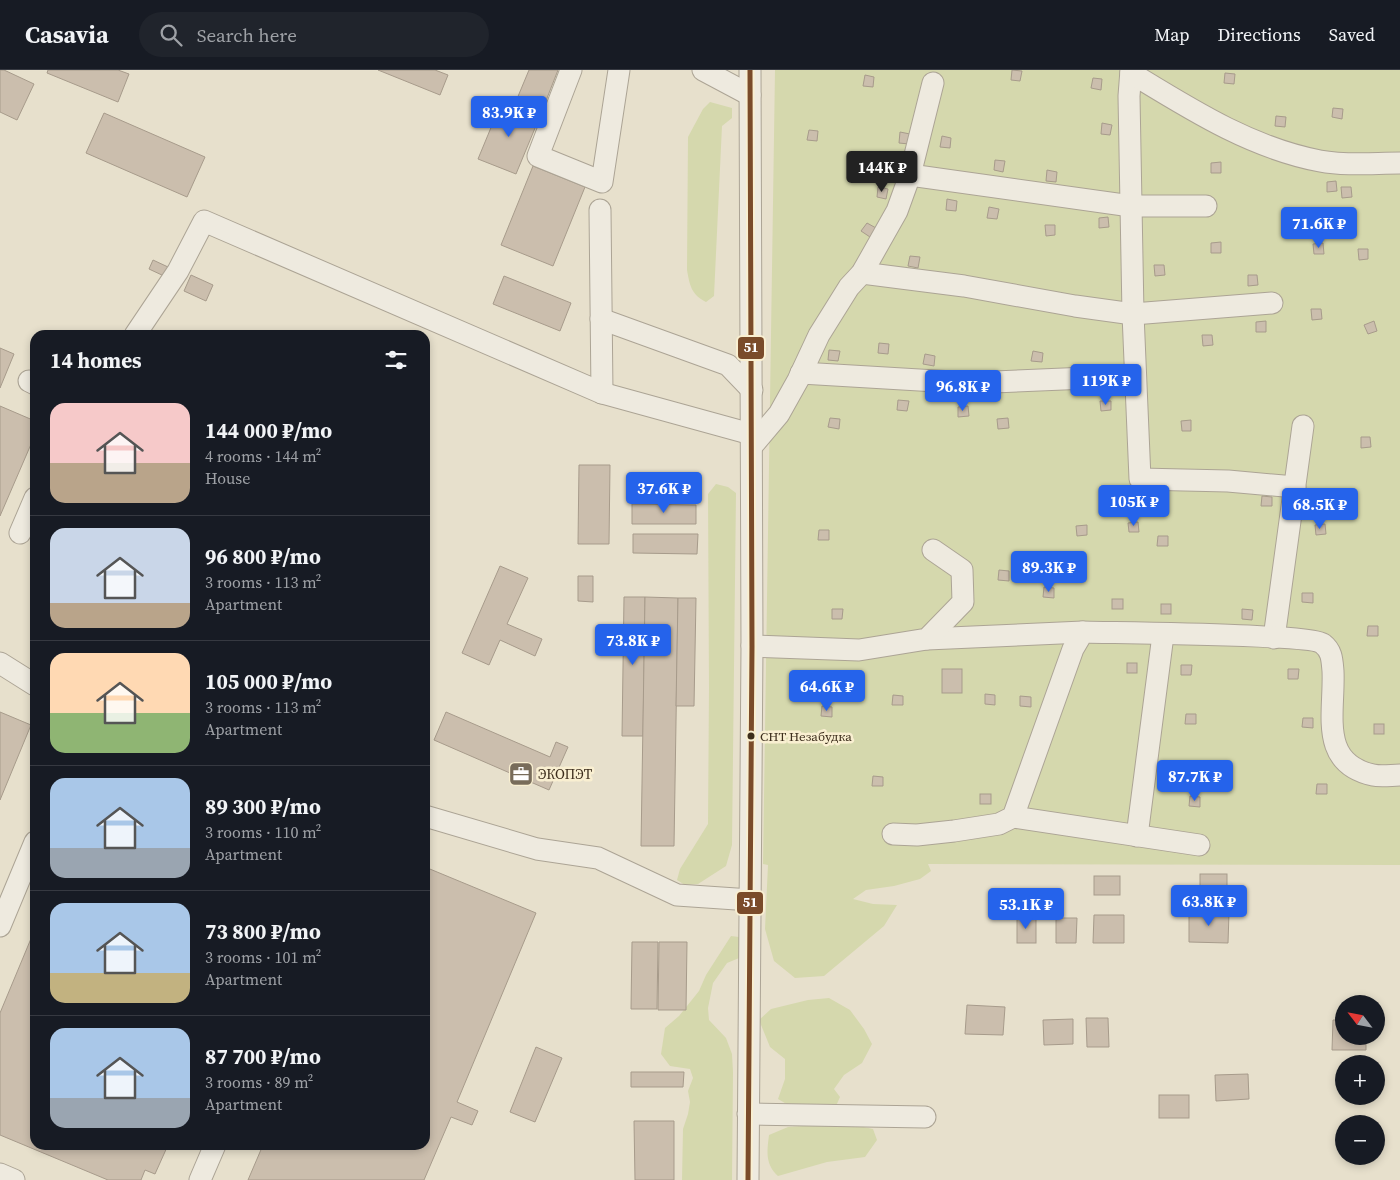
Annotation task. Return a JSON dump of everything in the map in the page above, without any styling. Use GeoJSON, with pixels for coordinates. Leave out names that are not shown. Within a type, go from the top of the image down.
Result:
{"type":"FeatureCollection","features":[{"type":"Feature","properties":{"kind":"street"},"geometry":{"type":"LineString","coordinates":[[571,70],[538,156],[602,182],[618,70]]}},
{"type":"Feature","properties":{"kind":"street"},"geometry":{"type":"LineString","coordinates":[[703,70],[750,95]]}},
{"type":"Feature","properties":{"kind":"street"},"geometry":{"type":"LineString","coordinates":[[748,1180],[752,646],[750,70]]}},
{"type":"Feature","properties":{"kind":"street"},"geometry":{"type":"LineString","coordinates":[[1295,487],[1228,481],[1140,479],[1133,314],[1129,96],[1131,72],[1186,106],[1269,147],[1321,162],[1355,164],[1400,163]]}},
{"type":"Feature","properties":{"kind":"street"},"geometry":{"type":"LineString","coordinates":[[752,440],[779,414],[819,335],[849,287],[862,273],[897,211],[910,176],[933,83]]}},
{"type":"Feature","properties":{"kind":"street"},"geometry":{"type":"LineString","coordinates":[[910,176],[1131,206],[1206,206]]}},
{"type":"Feature","properties":{"kind":"street"},"geometry":{"type":"LineString","coordinates":[[600,210],[602,393]]}},
{"type":"Feature","properties":{"kind":"street"},"geometry":{"type":"LineString","coordinates":[[138,330],[178,271],[204,221],[602,393],[752,440]]}},
{"type":"Feature","properties":{"kind":"street"},"geometry":{"type":"LineString","coordinates":[[862,273],[964,286],[1075,306],[1133,314],[1272,303]]}},
{"type":"Feature","properties":{"kind":"street"},"geometry":{"type":"LineString","coordinates":[[601,319],[728,365],[752,390]]}},
{"type":"Feature","properties":{"kind":"street"},"geometry":{"type":"LineString","coordinates":[[801,373],[970,383],[1135,376]]}},
{"type":"Feature","properties":{"kind":"street"},"geometry":{"type":"LineString","coordinates":[[1274,638],[1303,426]]}},
{"type":"Feature","properties":{"kind":"street"},"geometry":{"type":"LineString","coordinates":[[20,533],[30,510]]}},
{"type":"Feature","properties":{"kind":"street"},"geometry":{"type":"LineString","coordinates":[[927,639],[963,602],[962,570],[933,550]]}},
{"type":"Feature","properties":{"kind":"street"},"geometry":{"type":"LineString","coordinates":[[752,646],[858,650],[927,639],[1084,632],[1306,639],[1322,642],[1332,655],[1334,686],[1332,730],[1337,752],[1352,767],[1374,775],[1400,775]]}},
{"type":"Feature","properties":{"kind":"street"},"geometry":{"type":"LineString","coordinates":[[1013,817],[1073,649],[1084,632]]}},
{"type":"Feature","properties":{"kind":"street"},"geometry":{"type":"LineString","coordinates":[[1137,836],[1163,634]]}},
{"type":"Feature","properties":{"kind":"street"},"geometry":{"type":"LineString","coordinates":[[0,663],[30,682]]}},
{"type":"Feature","properties":{"kind":"street"},"geometry":{"type":"LineString","coordinates":[[893,834],[917,835],[963,830],[999,824],[1013,817],[1199,845]]}},
{"type":"Feature","properties":{"kind":"street"},"geometry":{"type":"LineString","coordinates":[[430,818],[536,850],[598,858],[677,894],[751,900]]}},
{"type":"Feature","properties":{"kind":"street"},"geometry":{"type":"LineString","coordinates":[[0,926],[30,854]]}},
{"type":"Feature","properties":{"kind":"street"},"geometry":{"type":"LineString","coordinates":[[748,1114],[925,1117]]}},
{"type":"Feature","properties":{"kind":"street"},"geometry":{"type":"LineString","coordinates":[[200,1180],[213,1150]]}},
{"type":"Feature","properties":{"kind":"street"},"geometry":{"type":"LineString","coordinates":[[0,1174],[14,1180]]}},
{"type":"Feature","properties":{"kind":"green space"},"geometry":{"type":"Polygon","coordinates":[[[775,70],[1400,70],[1400,865],[928,864],[931,871],[920,879],[894,886],[866,890],[853,899],[873,904],[897,905],[884,926],[824,976],[795,978],[774,961],[765,929],[768,865],[763,864],[775,70]]]}},
{"type":"Feature","properties":{"kind":"green space"},"geometry":{"type":"Polygon","coordinates":[[[710,102],[732,108],[732,118],[722,126],[714,296],[706,302],[694,293],[687,270],[688,137],[703,109],[710,102]]]}},
{"type":"Feature","properties":{"kind":"green space"},"geometry":{"type":"Polygon","coordinates":[[[716,484],[728,487],[736,493],[732,845],[726,866],[698,884],[685,885],[677,880],[680,869],[708,824],[708,494],[716,484]]]}},
{"type":"Feature","properties":{"kind":"green space"},"geometry":{"type":"Polygon","coordinates":[[[731,936],[739,937],[744,956],[727,963],[713,983],[708,1008],[709,1020],[726,1038],[732,1054],[732,1180],[682,1180],[683,1129],[690,1102],[688,1091],[693,1078],[690,1069],[670,1066],[661,1054],[665,1028],[679,1016],[699,991],[706,975],[731,936]]]}},
{"type":"Feature","properties":{"kind":"green space"},"geometry":{"type":"Polygon","coordinates":[[[829,998],[850,1010],[872,1044],[862,1063],[844,1075],[834,1089],[840,1097],[836,1106],[795,1109],[778,1099],[785,1079],[785,1059],[770,1047],[759,1020],[771,1009],[808,1000],[829,998]]]}},
{"type":"Feature","properties":{"kind":"green space"},"geometry":{"type":"Polygon","coordinates":[[[845,1123],[873,1129],[877,1140],[865,1157],[827,1162],[778,1176],[771,1167],[768,1152],[769,1135],[788,1127],[845,1123]]]}},
{"type":"Feature","properties":{"kind":"building"},"geometry":{"type":"Polygon","coordinates":[[[0,70],[4,70],[34,84],[17,120],[0,112],[0,70]]]}},
{"type":"Feature","properties":{"kind":"building"},"geometry":{"type":"Polygon","coordinates":[[[48,70],[118,70],[129,74],[118,102],[47,73],[48,70]]]}},
{"type":"Feature","properties":{"kind":"building"},"geometry":{"type":"Polygon","coordinates":[[[378,70],[435,70],[448,75],[440,95],[378,70]]]}},
{"type":"Feature","properties":{"kind":"building"},"geometry":{"type":"Polygon","coordinates":[[[529,70],[558,70],[540,116],[514,106],[529,70]]]}},
{"type":"Feature","properties":{"kind":"building"},"geometry":{"type":"Polygon","coordinates":[[[1012,70],[1022,71],[1020,81],[1011,80],[1012,70]]]}},
{"type":"Feature","properties":{"kind":"building"},"geometry":{"type":"Polygon","coordinates":[[[1225,73],[1235,74],[1234,84],[1224,83],[1225,73]]]}},
{"type":"Feature","properties":{"kind":"building"},"geometry":{"type":"Polygon","coordinates":[[[865,75],[874,77],[873,87],[863,86],[865,75]]]}},
{"type":"Feature","properties":{"kind":"building"},"geometry":{"type":"Polygon","coordinates":[[[1093,78],[1102,79],[1101,90],[1091,88],[1093,78]]]}},
{"type":"Feature","properties":{"kind":"building"},"geometry":{"type":"Polygon","coordinates":[[[502,101],[540,116],[516,174],[478,159],[502,101]]]}},
{"type":"Feature","properties":{"kind":"building"},"geometry":{"type":"Polygon","coordinates":[[[1333,108],[1343,109],[1342,119],[1332,117],[1333,108]]]}},
{"type":"Feature","properties":{"kind":"building"},"geometry":{"type":"Polygon","coordinates":[[[104,113],[205,157],[187,197],[86,153],[104,113]]]}},
{"type":"Feature","properties":{"kind":"building"},"geometry":{"type":"Polygon","coordinates":[[[1276,116],[1286,117],[1285,127],[1275,126],[1276,116]]]}},
{"type":"Feature","properties":{"kind":"building"},"geometry":{"type":"Polygon","coordinates":[[[1102,123],[1112,125],[1110,135],[1101,134],[1102,123]]]}},
{"type":"Feature","properties":{"kind":"building"},"geometry":{"type":"Polygon","coordinates":[[[809,130],[818,131],[817,141],[807,140],[809,130]]]}},
{"type":"Feature","properties":{"kind":"building"},"geometry":{"type":"Polygon","coordinates":[[[900,132],[910,134],[909,144],[899,143],[900,132]]]}},
{"type":"Feature","properties":{"kind":"building"},"geometry":{"type":"Polygon","coordinates":[[[942,136],[951,138],[950,148],[940,147],[942,136]]]}},
{"type":"Feature","properties":{"kind":"building"},"geometry":{"type":"Polygon","coordinates":[[[995,160],[1005,161],[1003,172],[994,170],[995,160]]]}},
{"type":"Feature","properties":{"kind":"building"},"geometry":{"type":"Polygon","coordinates":[[[1221,162],[1221,173],[1211,173],[1211,163],[1221,162]]]}},
{"type":"Feature","properties":{"kind":"building"},"geometry":{"type":"Polygon","coordinates":[[[533,166],[585,187],[553,266],[501,245],[533,166]]]}},
{"type":"Feature","properties":{"kind":"building"},"geometry":{"type":"Polygon","coordinates":[[[1047,170],[1057,172],[1056,182],[1046,181],[1047,170]]]}},
{"type":"Feature","properties":{"kind":"building"},"geometry":{"type":"Polygon","coordinates":[[[1336,181],[1337,191],[1327,192],[1327,182],[1336,181]]]}},
{"type":"Feature","properties":{"kind":"building"},"geometry":{"type":"Polygon","coordinates":[[[878,187],[888,189],[886,199],[877,197],[878,187]]]}},
{"type":"Feature","properties":{"kind":"building"},"geometry":{"type":"Polygon","coordinates":[[[1341,187],[1351,187],[1352,197],[1342,198],[1341,187]]]}},
{"type":"Feature","properties":{"kind":"building"},"geometry":{"type":"Polygon","coordinates":[[[947,199],[957,201],[956,211],[946,210],[947,199]]]}},
{"type":"Feature","properties":{"kind":"building"},"geometry":{"type":"Polygon","coordinates":[[[989,207],[999,209],[997,219],[987,218],[989,207]]]}},
{"type":"Feature","properties":{"kind":"building"},"geometry":{"type":"Polygon","coordinates":[[[1108,217],[1109,227],[1099,228],[1099,218],[1108,217]]]}},
{"type":"Feature","properties":{"kind":"building"},"geometry":{"type":"Polygon","coordinates":[[[867,223],[876,228],[870,237],[861,231],[867,223]]]}},
{"type":"Feature","properties":{"kind":"building"},"geometry":{"type":"Polygon","coordinates":[[[1045,225],[1055,225],[1055,235],[1046,236],[1045,225]]]}},
{"type":"Feature","properties":{"kind":"building"},"geometry":{"type":"Polygon","coordinates":[[[1221,242],[1221,253],[1211,253],[1211,243],[1221,242]]]}},
{"type":"Feature","properties":{"kind":"building"},"geometry":{"type":"Polygon","coordinates":[[[1323,243],[1324,254],[1314,254],[1313,244],[1323,243]]]}},
{"type":"Feature","properties":{"kind":"building"},"geometry":{"type":"Polygon","coordinates":[[[1358,249],[1368,249],[1368,259],[1359,260],[1358,249]]]}},
{"type":"Feature","properties":{"kind":"building"},"geometry":{"type":"Polygon","coordinates":[[[910,256],[920,257],[918,268],[908,266],[910,256]]]}},
{"type":"Feature","properties":{"kind":"building"},"geometry":{"type":"Polygon","coordinates":[[[153,260],[168,267],[164,276],[149,269],[153,260]]]}},
{"type":"Feature","properties":{"kind":"building"},"geometry":{"type":"Polygon","coordinates":[[[1154,265],[1164,265],[1165,275],[1155,276],[1154,265]]]}},
{"type":"Feature","properties":{"kind":"building"},"geometry":{"type":"Polygon","coordinates":[[[191,275],[213,285],[206,301],[184,291],[191,275]]]}},
{"type":"Feature","properties":{"kind":"building"},"geometry":{"type":"Polygon","coordinates":[[[1248,275],[1257,275],[1258,285],[1248,286],[1248,275]]]}},
{"type":"Feature","properties":{"kind":"building"},"geometry":{"type":"Polygon","coordinates":[[[504,276],[571,303],[560,331],[493,304],[504,276]]]}},
{"type":"Feature","properties":{"kind":"building"},"geometry":{"type":"Polygon","coordinates":[[[1311,309],[1321,309],[1322,319],[1312,320],[1311,309]]]}},
{"type":"Feature","properties":{"kind":"building"},"geometry":{"type":"Polygon","coordinates":[[[1266,321],[1266,332],[1256,332],[1256,322],[1266,321]]]}},
{"type":"Feature","properties":{"kind":"building"},"geometry":{"type":"Polygon","coordinates":[[[1374,321],[1377,331],[1368,334],[1364,325],[1374,321]]]}},
{"type":"Feature","properties":{"kind":"building"},"geometry":{"type":"Polygon","coordinates":[[[1202,335],[1212,335],[1213,345],[1203,346],[1202,335]]]}},
{"type":"Feature","properties":{"kind":"building"},"geometry":{"type":"Polygon","coordinates":[[[879,343],[889,344],[888,354],[878,353],[879,343]]]}},
{"type":"Feature","properties":{"kind":"building"},"geometry":{"type":"Polygon","coordinates":[[[0,348],[14,354],[0,388],[0,348]]]}},
{"type":"Feature","properties":{"kind":"building"},"geometry":{"type":"Polygon","coordinates":[[[829,350],[840,351],[838,361],[828,360],[829,350]]]}},
{"type":"Feature","properties":{"kind":"building"},"geometry":{"type":"Polygon","coordinates":[[[1033,351],[1043,353],[1042,362],[1031,361],[1033,351]]]}},
{"type":"Feature","properties":{"kind":"building"},"geometry":{"type":"Polygon","coordinates":[[[925,354],[935,356],[934,366],[923,364],[925,354]]]}},
{"type":"Feature","properties":{"kind":"building"},"geometry":{"type":"Polygon","coordinates":[[[898,400],[909,401],[907,411],[897,410],[898,400]]]}},
{"type":"Feature","properties":{"kind":"building"},"geometry":{"type":"Polygon","coordinates":[[[1100,401],[1111,401],[1111,410],[1101,411],[1100,401]]]}},
{"type":"Feature","properties":{"kind":"building"},"geometry":{"type":"Polygon","coordinates":[[[0,406],[30,419],[30,447],[0,516],[0,406]]]}},
{"type":"Feature","properties":{"kind":"building"},"geometry":{"type":"Polygon","coordinates":[[[968,406],[969,416],[958,417],[958,407],[968,406]]]}},
{"type":"Feature","properties":{"kind":"building"},"geometry":{"type":"Polygon","coordinates":[[[830,418],[840,419],[839,429],[828,427],[830,418]]]}},
{"type":"Feature","properties":{"kind":"building"},"geometry":{"type":"Polygon","coordinates":[[[1008,418],[1009,428],[998,429],[997,419],[1008,418]]]}},
{"type":"Feature","properties":{"kind":"building"},"geometry":{"type":"Polygon","coordinates":[[[1191,420],[1191,431],[1182,431],[1181,421],[1191,420]]]}},
{"type":"Feature","properties":{"kind":"building"},"geometry":{"type":"Polygon","coordinates":[[[1361,437],[1370,437],[1371,447],[1361,448],[1361,437]]]}},
{"type":"Feature","properties":{"kind":"building"},"geometry":{"type":"Polygon","coordinates":[[[579,465],[610,465],[609,544],[578,544],[579,465]]]}},
{"type":"Feature","properties":{"kind":"building"},"geometry":{"type":"Polygon","coordinates":[[[1262,496],[1272,497],[1272,506],[1261,506],[1262,496]]]}},
{"type":"Feature","properties":{"kind":"building"},"geometry":{"type":"Polygon","coordinates":[[[632,504],[696,505],[696,524],[632,524],[632,504]]]}},
{"type":"Feature","properties":{"kind":"building"},"geometry":{"type":"Polygon","coordinates":[[[1138,522],[1139,532],[1129,532],[1128,523],[1138,522]]]}},
{"type":"Feature","properties":{"kind":"building"},"geometry":{"type":"Polygon","coordinates":[[[1325,524],[1326,534],[1316,535],[1315,525],[1325,524]]]}},
{"type":"Feature","properties":{"kind":"building"},"geometry":{"type":"Polygon","coordinates":[[[1087,525],[1087,535],[1077,536],[1076,526],[1087,525]]]}},
{"type":"Feature","properties":{"kind":"building"},"geometry":{"type":"Polygon","coordinates":[[[819,530],[829,530],[829,540],[818,540],[819,530]]]}},
{"type":"Feature","properties":{"kind":"building"},"geometry":{"type":"Polygon","coordinates":[[[633,534],[698,534],[697,554],[633,553],[633,534]]]}},
{"type":"Feature","properties":{"kind":"building"},"geometry":{"type":"Polygon","coordinates":[[[1158,536],[1168,536],[1168,546],[1157,546],[1158,536]]]}},
{"type":"Feature","properties":{"kind":"building"},"geometry":{"type":"Polygon","coordinates":[[[500,566],[528,578],[507,624],[542,639],[535,656],[500,640],[489,665],[462,653],[500,566]]]}},
{"type":"Feature","properties":{"kind":"building"},"geometry":{"type":"Polygon","coordinates":[[[999,570],[1009,571],[1009,581],[998,580],[999,570]]]}},
{"type":"Feature","properties":{"kind":"building"},"geometry":{"type":"Polygon","coordinates":[[[578,576],[593,576],[593,602],[578,601],[578,576]]]}},
{"type":"Feature","properties":{"kind":"building"},"geometry":{"type":"Polygon","coordinates":[[[1044,587],[1054,588],[1054,598],[1043,597],[1044,587]]]}},
{"type":"Feature","properties":{"kind":"building"},"geometry":{"type":"Polygon","coordinates":[[[1302,593],[1313,593],[1313,603],[1302,602],[1302,593]]]}},
{"type":"Feature","properties":{"kind":"building"},"geometry":{"type":"Polygon","coordinates":[[[624,597],[645,597],[643,736],[622,736],[624,597]]]}},
{"type":"Feature","properties":{"kind":"building"},"geometry":{"type":"Polygon","coordinates":[[[645,597],[678,598],[674,846],[641,846],[645,597]]]}},
{"type":"Feature","properties":{"kind":"building"},"geometry":{"type":"Polygon","coordinates":[[[678,598],[696,598],[694,706],[676,706],[678,598]]]}},
{"type":"Feature","properties":{"kind":"building"},"geometry":{"type":"Polygon","coordinates":[[[1112,599],[1123,599],[1123,609],[1112,609],[1112,599]]]}},
{"type":"Feature","properties":{"kind":"building"},"geometry":{"type":"Polygon","coordinates":[[[1161,604],[1171,604],[1171,614],[1161,614],[1161,604]]]}},
{"type":"Feature","properties":{"kind":"building"},"geometry":{"type":"Polygon","coordinates":[[[832,609],[843,609],[842,619],[832,619],[832,609]]]}},
{"type":"Feature","properties":{"kind":"building"},"geometry":{"type":"Polygon","coordinates":[[[1242,609],[1253,610],[1252,620],[1242,619],[1242,609]]]}},
{"type":"Feature","properties":{"kind":"building"},"geometry":{"type":"Polygon","coordinates":[[[1368,626],[1378,626],[1378,636],[1367,636],[1368,626]]]}},
{"type":"Feature","properties":{"kind":"building"},"geometry":{"type":"Polygon","coordinates":[[[1127,663],[1137,663],[1137,673],[1127,673],[1127,663]]]}},
{"type":"Feature","properties":{"kind":"building"},"geometry":{"type":"Polygon","coordinates":[[[1181,665],[1192,665],[1191,675],[1181,675],[1181,665]]]}},
{"type":"Feature","properties":{"kind":"building"},"geometry":{"type":"Polygon","coordinates":[[[942,669],[962,669],[962,693],[942,693],[942,669]]]}},
{"type":"Feature","properties":{"kind":"building"},"geometry":{"type":"Polygon","coordinates":[[[1288,669],[1299,669],[1298,679],[1288,679],[1288,669]]]}},
{"type":"Feature","properties":{"kind":"building"},"geometry":{"type":"Polygon","coordinates":[[[985,694],[995,695],[995,705],[985,704],[985,694]]]}},
{"type":"Feature","properties":{"kind":"building"},"geometry":{"type":"Polygon","coordinates":[[[893,695],[903,696],[903,705],[892,705],[893,695]]]}},
{"type":"Feature","properties":{"kind":"building"},"geometry":{"type":"Polygon","coordinates":[[[1020,696],[1031,697],[1031,707],[1020,706],[1020,696]]]}},
{"type":"Feature","properties":{"kind":"building"},"geometry":{"type":"Polygon","coordinates":[[[822,706],[832,707],[832,717],[821,716],[822,706]]]}},
{"type":"Feature","properties":{"kind":"building"},"geometry":{"type":"Polygon","coordinates":[[[0,712],[30,725],[30,727],[0,800],[0,712]]]}},
{"type":"Feature","properties":{"kind":"building"},"geometry":{"type":"Polygon","coordinates":[[[446,712],[550,757],[556,742],[568,747],[549,790],[434,740],[446,712]]]}},
{"type":"Feature","properties":{"kind":"building"},"geometry":{"type":"Polygon","coordinates":[[[1186,714],[1196,714],[1196,724],[1185,724],[1186,714]]]}},
{"type":"Feature","properties":{"kind":"building"},"geometry":{"type":"Polygon","coordinates":[[[1303,718],[1313,718],[1313,728],[1302,727],[1303,718]]]}},
{"type":"Feature","properties":{"kind":"building"},"geometry":{"type":"Polygon","coordinates":[[[1374,724],[1384,724],[1384,734],[1374,734],[1374,724]]]}},
{"type":"Feature","properties":{"kind":"building"},"geometry":{"type":"Polygon","coordinates":[[[873,776],[883,777],[883,786],[872,786],[873,776]]]}},
{"type":"Feature","properties":{"kind":"building"},"geometry":{"type":"Polygon","coordinates":[[[1317,784],[1327,784],[1327,794],[1316,794],[1317,784]]]}},
{"type":"Feature","properties":{"kind":"building"},"geometry":{"type":"Polygon","coordinates":[[[980,794],[991,794],[991,804],[980,804],[980,794]]]}},
{"type":"Feature","properties":{"kind":"building"},"geometry":{"type":"Polygon","coordinates":[[[1190,796],[1200,797],[1200,807],[1189,806],[1190,796]]]}},
{"type":"Feature","properties":{"kind":"building"},"geometry":{"type":"Polygon","coordinates":[[[430,869],[536,913],[457,1102],[478,1111],[472,1125],[451,1117],[424,1180],[248,1180],[261,1150],[430,1150],[430,869]]]}},
{"type":"Feature","properties":{"kind":"building"},"geometry":{"type":"Polygon","coordinates":[[[1200,874],[1227,874],[1227,896],[1200,896],[1200,874]]]}},
{"type":"Feature","properties":{"kind":"building"},"geometry":{"type":"Polygon","coordinates":[[[1094,876],[1120,876],[1120,895],[1094,895],[1094,876]]]}},
{"type":"Feature","properties":{"kind":"building"},"geometry":{"type":"Polygon","coordinates":[[[1189,912],[1229,913],[1228,943],[1189,942],[1189,912]]]}},
{"type":"Feature","properties":{"kind":"building"},"geometry":{"type":"Polygon","coordinates":[[[1094,915],[1124,915],[1124,943],[1093,943],[1094,915]]]}},
{"type":"Feature","properties":{"kind":"building"},"geometry":{"type":"Polygon","coordinates":[[[1017,918],[1036,918],[1036,943],[1017,943],[1017,918]]]}},
{"type":"Feature","properties":{"kind":"building"},"geometry":{"type":"Polygon","coordinates":[[[1056,918],[1077,918],[1076,943],[1056,943],[1056,918]]]}},
{"type":"Feature","properties":{"kind":"building"},"geometry":{"type":"Polygon","coordinates":[[[30,941],[30,1148],[0,1135],[0,1013],[30,941]]]}},
{"type":"Feature","properties":{"kind":"building"},"geometry":{"type":"Polygon","coordinates":[[[632,942],[658,942],[657,1009],[631,1009],[632,942]]]}},
{"type":"Feature","properties":{"kind":"building"},"geometry":{"type":"Polygon","coordinates":[[[659,942],[687,942],[686,1010],[658,1010],[659,942]]]}},
{"type":"Feature","properties":{"kind":"building"},"geometry":{"type":"Polygon","coordinates":[[[967,1005],[1005,1007],[1003,1035],[965,1034],[967,1005]]]}},
{"type":"Feature","properties":{"kind":"building"},"geometry":{"type":"Polygon","coordinates":[[[1086,1018],[1108,1018],[1109,1047],[1087,1047],[1086,1018]]]}},
{"type":"Feature","properties":{"kind":"building"},"geometry":{"type":"Polygon","coordinates":[[[1073,1019],[1073,1044],[1044,1045],[1043,1020],[1073,1019]]]}},
{"type":"Feature","properties":{"kind":"building"},"geometry":{"type":"Polygon","coordinates":[[[1333,1020],[1335,1020],[1335,1045],[1366,1045],[1366,1050],[1332,1050],[1333,1020]]]}},
{"type":"Feature","properties":{"kind":"building"},"geometry":{"type":"Polygon","coordinates":[[[536,1047],[562,1058],[535,1122],[510,1112],[536,1047]]]}},
{"type":"Feature","properties":{"kind":"building"},"geometry":{"type":"Polygon","coordinates":[[[631,1072],[684,1072],[683,1087],[631,1087],[631,1072]]]}},
{"type":"Feature","properties":{"kind":"building"},"geometry":{"type":"Polygon","coordinates":[[[1248,1074],[1249,1099],[1216,1101],[1215,1075],[1248,1074]]]}},
{"type":"Feature","properties":{"kind":"building"},"geometry":{"type":"Polygon","coordinates":[[[1159,1095],[1189,1095],[1189,1118],[1159,1118],[1159,1095]]]}},
{"type":"Feature","properties":{"kind":"building"},"geometry":{"type":"Polygon","coordinates":[[[634,1121],[674,1121],[674,1180],[635,1180],[634,1121]]]}},
{"type":"Feature","properties":{"kind":"building"},"geometry":{"type":"Polygon","coordinates":[[[36,1150],[166,1150],[155,1174],[145,1170],[141,1180],[108,1180],[36,1150]]]}},
{"type":"Feature","properties":{"kind":"transit line","name":"51"},"geometry":{"type":"LineString","coordinates":[[748,1180],[752,646],[750,70]]}},
{"type":"Feature","properties":{"kind":"place","name":"СНТ Незабудка"},"geometry":{"type":"Point","coordinates":[751,736]}},
{"type":"Feature","properties":{"kind":"place","name":"ЭКОПЭТ"},"geometry":{"type":"Point","coordinates":[521,774]}}]}
